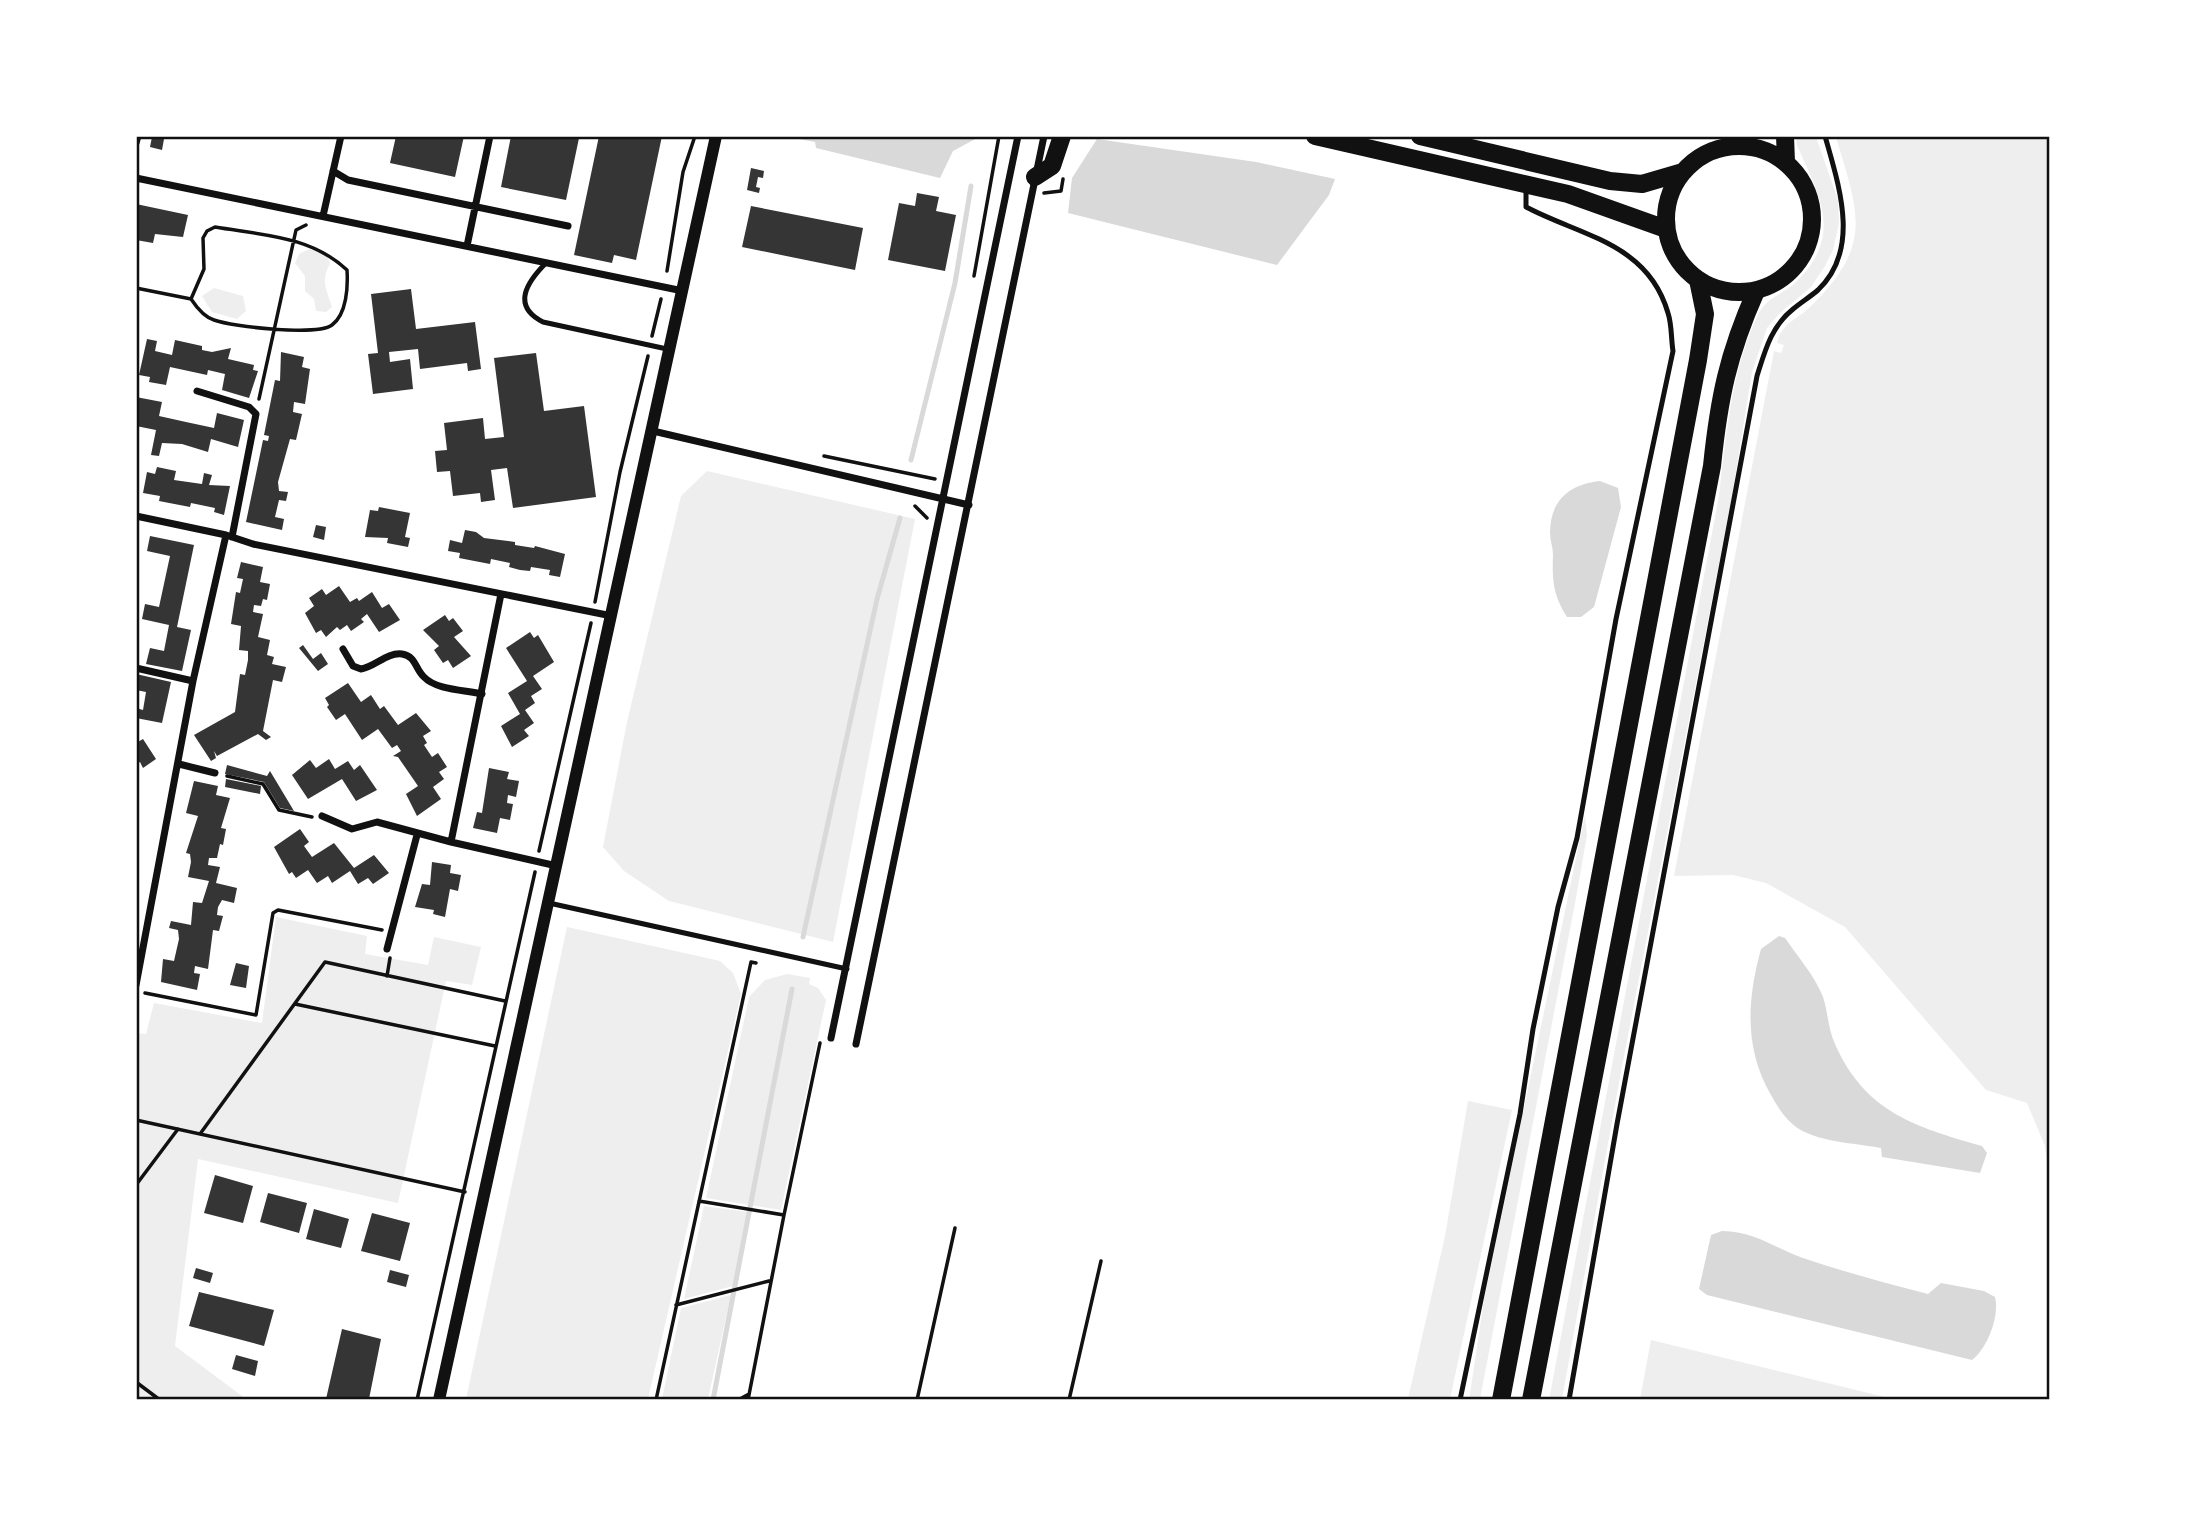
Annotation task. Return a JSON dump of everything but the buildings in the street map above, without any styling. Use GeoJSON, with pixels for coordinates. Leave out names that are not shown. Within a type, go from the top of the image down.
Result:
{"type":"FeatureCollection","features":[{"type":"Feature","properties":{"kind":"main road"},"geometry":{"type":"LineString","coordinates":[[1035,177],[1052,166],[1062,136]]}},
{"type":"Feature","properties":{"kind":"main road"},"geometry":{"type":"LineString","coordinates":[[1315,136],[1526,184],[1615,208],[1666,229]]}},
{"type":"Feature","properties":{"kind":"main road"},"geometry":{"type":"LineString","coordinates":[[1420,136],[1610,181],[1642,184],[1683,172]]}},
{"type":"Feature","properties":{"kind":"main road"},"geometry":{"type":"LineString","coordinates":[[1785,136],[1786,162]]}},
{"type":"Feature","properties":{"kind":"main road"},"geometry":{"type":"LineString","coordinates":[[1737,141],[1770,152],[1786,162],[1802,180],[1811,201],[1813,225],[1808,247],[1796,267],[1778,282],[1756,291],[1726,291],[1698,280],[1682,266],[1666,229],[1672,189],[1683,172],[1697,159],[1737,141]]}},
{"type":"Feature","properties":{"kind":"main road"},"geometry":{"type":"LineString","coordinates":[[1501,1399],[1698,360],[1705,314],[1698,280]]}},
{"type":"Feature","properties":{"kind":"main road"},"geometry":{"type":"LineString","coordinates":[[1531,1399],[1712,466],[1719,397],[1734,341],[1756,291]]}},
{"type":"Feature","properties":{"kind":"street"},"geometry":{"type":"LineString","coordinates":[[136,143],[138,136]]}},
{"type":"Feature","properties":{"kind":"street"},"geometry":{"type":"LineString","coordinates":[[324,216],[341,136]]}},
{"type":"Feature","properties":{"kind":"street"},"geometry":{"type":"LineString","coordinates":[[467,246],[490,136]]}},
{"type":"Feature","properties":{"kind":"street"},"geometry":{"type":"LineString","coordinates":[[439,1399],[716,136]]}},
{"type":"Feature","properties":{"kind":"street"},"geometry":{"type":"LineString","coordinates":[[831,1038],[1018,136]]}},
{"type":"Feature","properties":{"kind":"street"},"geometry":{"type":"LineString","coordinates":[[856,1044],[1044,136]]}},
{"type":"Feature","properties":{"kind":"street"},"geometry":{"type":"LineString","coordinates":[[333,171],[348,180],[568,226]]}},
{"type":"Feature","properties":{"kind":"street"},"geometry":{"type":"LineString","coordinates":[[136,178],[684,291]]}},
{"type":"Feature","properties":{"kind":"street"},"geometry":{"type":"LineString","coordinates":[[136,985],[193,681],[257,420],[254,410],[197,391]]}},
{"type":"Feature","properties":{"kind":"street"},"geometry":{"type":"LineString","coordinates":[[653,431],[969,505]]}},
{"type":"Feature","properties":{"kind":"street"},"geometry":{"type":"LineString","coordinates":[[136,516],[229,536],[253,544],[612,616]]}},
{"type":"Feature","properties":{"kind":"street"},"geometry":{"type":"LineString","coordinates":[[451,842],[501,594]]}},
{"type":"Feature","properties":{"kind":"street"},"geometry":{"type":"LineString","coordinates":[[343,649],[353,666],[361,669],[398,654],[406,655],[413,659],[424,678],[438,685],[482,694]]}},
{"type":"Feature","properties":{"kind":"street"},"geometry":{"type":"LineString","coordinates":[[136,668],[193,681]]}},
{"type":"Feature","properties":{"kind":"street"},"geometry":{"type":"LineString","coordinates":[[179,764],[215,773]]}},
{"type":"Feature","properties":{"kind":"street"},"geometry":{"type":"LineString","coordinates":[[322,816],[352,829],[377,822],[417,835],[557,866]]}},
{"type":"Feature","properties":{"kind":"street"},"geometry":{"type":"LineString","coordinates":[[387,950],[417,835]]}},
{"type":"Feature","properties":{"kind":"lane"},"geometry":{"type":"LineString","coordinates":[[1569,1399],[1617,1124],[1757,376],[1775,328],[1790,311],[1819,289],[1837,264],[1843,238],[1844,208],[1825,136]]}},
{"type":"Feature","properties":{"kind":"lane"},"geometry":{"type":"LineString","coordinates":[[1460,1399],[1520,1114],[1533,1029],[1558,907],[1577,838],[1619,605],[1673,351],[1668,313],[1651,279],[1622,249],[1526,207],[1526,184]]}},
{"type":"Feature","properties":{"kind":"lane"},"geometry":{"type":"LineString","coordinates":[[546,263],[527,287],[524,304],[531,316],[543,322],[671,350]]}},
{"type":"Feature","properties":{"kind":"lane"},"geometry":{"type":"LineString","coordinates":[[549,903],[847,969]]}},
{"type":"Feature","properties":{"kind":"path"},"geometry":{"type":"LineString","coordinates":[[667,271],[683,172],[695,136]]}},
{"type":"Feature","properties":{"kind":"path"},"geometry":{"type":"LineString","coordinates":[[974,280],[999,136]]}},
{"type":"Feature","properties":{"kind":"path"},"geometry":{"type":"LineString","coordinates":[[254,410],[262,393],[296,230],[306,226],[308,213]]}},
{"type":"Feature","properties":{"kind":"path"},"geometry":{"type":"LineString","coordinates":[[136,288],[191,299],[200,312],[214,320],[313,330],[331,325],[342,310],[348,286],[347,270],[331,254],[294,240],[215,227],[203,238],[204,269],[191,299]]}},
{"type":"Feature","properties":{"kind":"path"},"geometry":{"type":"LineString","coordinates":[[652,338],[661,298]]}},
{"type":"Feature","properties":{"kind":"path"},"geometry":{"type":"LineString","coordinates":[[596,599],[620,472],[648,355]]}},
{"type":"Feature","properties":{"kind":"path"},"geometry":{"type":"LineString","coordinates":[[818,455],[934,481],[937,467]]}},
{"type":"Feature","properties":{"kind":"path"},"geometry":{"type":"LineString","coordinates":[[911,504],[922,510],[928,519]]}},
{"type":"Feature","properties":{"kind":"path"},"geometry":{"type":"LineString","coordinates":[[539,851],[590,627]]}},
{"type":"Feature","properties":{"kind":"path"},"geometry":{"type":"LineString","coordinates":[[215,773],[263,784],[279,810],[305,817],[322,816]]}},
{"type":"Feature","properties":{"kind":"path"},"geometry":{"type":"LineString","coordinates":[[417,1399],[535,871]]}},
{"type":"Feature","properties":{"kind":"path"},"geometry":{"type":"LineString","coordinates":[[136,992],[256,1015],[271,917],[278,910],[390,932]]}},
{"type":"Feature","properties":{"kind":"path"},"geometry":{"type":"LineString","coordinates":[[200,1134],[325,962],[505,1001]]}},
{"type":"Feature","properties":{"kind":"path"},"geometry":{"type":"LineString","coordinates":[[656,1399],[751,962]]}},
{"type":"Feature","properties":{"kind":"path"},"geometry":{"type":"LineString","coordinates":[[295,1004],[495,1046]]}},
{"type":"Feature","properties":{"kind":"path"},"geometry":{"type":"LineString","coordinates":[[738,1399],[748,1397],[783,1215],[823,1032]]}},
{"type":"Feature","properties":{"kind":"path"},"geometry":{"type":"LineString","coordinates":[[136,1120],[484,1196]]}},
{"type":"Feature","properties":{"kind":"path"},"geometry":{"type":"LineString","coordinates":[[136,1185],[178,1129]]}},
{"type":"Feature","properties":{"kind":"path"},"geometry":{"type":"LineString","coordinates":[[699,1201],[783,1215]]}},
{"type":"Feature","properties":{"kind":"path"},"geometry":{"type":"LineString","coordinates":[[917,1399],[955,1228]]}},
{"type":"Feature","properties":{"kind":"path"},"geometry":{"type":"LineString","coordinates":[[1069,1399],[1101,1261]]}},
{"type":"Feature","properties":{"kind":"path"},"geometry":{"type":"LineString","coordinates":[[676,1305],[770,1280]]}},
{"type":"Feature","properties":{"kind":"path"},"geometry":{"type":"LineString","coordinates":[[136,1382],[160,1399]]}},
{"type":"Feature","properties":{"kind":"shaded area"},"geometry":{"type":"Polygon","coordinates":[[[979,136],[953,151],[940,178],[816,148],[815,142],[788,137],[979,136]]]}},
{"type":"Feature","properties":{"kind":"shaded area"},"geometry":{"type":"Polygon","coordinates":[[[1796,137],[1816,137],[1838,200],[1839,223],[1833,250],[1825,266],[1811,287],[1780,313],[1767,328],[1752,372],[1732,496],[1620,1077],[1562,1399],[1549,1400],[1719,496],[1727,427],[1736,381],[1758,315],[1771,300],[1797,281],[1820,247],[1823,215],[1796,137]]]}},
{"type":"Feature","properties":{"kind":"shaded area"},"geometry":{"type":"Polygon","coordinates":[[[1836,137],[2049,137],[2049,1179],[2045,1146],[2027,1103],[1986,1090],[1845,927],[1766,883],[1733,875],[1674,876],[1774,351],[1781,353],[1784,345],[1777,343],[1782,331],[1830,286],[1844,266],[1852,247],[1856,228],[1855,209],[1836,137]]]}},
{"type":"Feature","properties":{"kind":"shaded area"},"geometry":{"type":"Polygon","coordinates":[[[1097,139],[1256,162],[1335,179],[1329,195],[1277,265],[1068,213],[1072,178],[1097,139]]]}},
{"type":"Feature","properties":{"kind":"shaded area"},"geometry":{"type":"Polygon","coordinates":[[[309,249],[326,253],[330,264],[325,280],[332,307],[326,312],[316,311],[314,299],[305,291],[305,276],[295,263],[299,254],[309,249]]]}},
{"type":"Feature","properties":{"kind":"shaded area"},"geometry":{"type":"Polygon","coordinates":[[[214,288],[243,296],[246,311],[237,319],[212,312],[202,296],[214,288]]]}},
{"type":"Feature","properties":{"kind":"shaded area"},"geometry":{"type":"Polygon","coordinates":[[[707,471],[915,519],[833,942],[669,901],[624,871],[603,847],[627,722],[681,496],[707,471]]]}},
{"type":"Feature","properties":{"kind":"shaded area"},"geometry":{"type":"Polygon","coordinates":[[[1600,481],[1618,488],[1621,507],[1594,607],[1581,617],[1567,617],[1554,587],[1551,521],[1558,503],[1571,490],[1600,481]]]}},
{"type":"Feature","properties":{"kind":"shaded area"},"geometry":{"type":"Polygon","coordinates":[[[1585,815],[1587,835],[1576,898],[1480,1399],[1469,1400],[1484,1300],[1585,815]]]}},
{"type":"Feature","properties":{"kind":"shaded area"},"geometry":{"type":"Polygon","coordinates":[[[276,917],[367,936],[365,954],[428,965],[434,937],[481,947],[472,985],[446,981],[398,1203],[198,1159],[175,1346],[246,1399],[137,1399],[136,1033],[146,1034],[154,1003],[262,1023],[276,917]]]}},
{"type":"Feature","properties":{"kind":"shaded area"},"geometry":{"type":"Polygon","coordinates":[[[567,927],[720,961],[733,973],[741,994],[648,1399],[466,1399],[567,927]]]}},
{"type":"Feature","properties":{"kind":"shaded area"},"geometry":{"type":"Polygon","coordinates":[[[1779,936],[1785,938],[1815,981],[1823,997],[1835,1044],[1861,1086],[1877,1101],[1914,1123],[1982,1146],[1987,1153],[1980,1173],[1882,1157],[1881,1148],[1815,1136],[1801,1130],[1786,1117],[1762,1077],[1752,1042],[1751,1024],[1753,987],[1761,949],[1779,936]]]}},
{"type":"Feature","properties":{"kind":"shaded area"},"geometry":{"type":"Polygon","coordinates":[[[787,974],[810,978],[809,984],[818,988],[826,1000],[781,1210],[706,1198],[749,997],[765,980],[787,974]]]}},
{"type":"Feature","properties":{"kind":"shaded area"},"geometry":{"type":"Polygon","coordinates":[[[1468,1101],[1512,1110],[1450,1399],[1408,1399],[1445,1236],[1468,1101]]]}},
{"type":"Feature","properties":{"kind":"shaded area"},"geometry":{"type":"Polygon","coordinates":[[[704,1206],[747,1212],[733,1286],[684,1299],[704,1206]]]}},
{"type":"Feature","properties":{"kind":"shaded area"},"geometry":{"type":"Polygon","coordinates":[[[1722,1231],[1745,1234],[1818,1263],[1928,1294],[1941,1283],[1984,1291],[1995,1297],[1996,1313],[1991,1331],[1983,1348],[1972,1360],[1707,1295],[1699,1289],[1711,1235],[1722,1231]]]}},
{"type":"Feature","properties":{"kind":"shaded area"},"geometry":{"type":"Polygon","coordinates":[[[731,1295],[708,1399],[662,1399],[681,1308],[731,1295]]]}},
{"type":"Feature","properties":{"kind":"shaded area"},"geometry":{"type":"Polygon","coordinates":[[[1651,1340],[1893,1399],[1640,1399],[1651,1340]]]}},
{"type":"Feature","properties":{"kind":"waterway"},"geometry":{"type":"LineString","coordinates":[[911,460],[955,283],[971,186]]}},
{"type":"Feature","properties":{"kind":"waterway"},"geometry":{"type":"LineString","coordinates":[[803,937],[877,599],[900,518]]}},
{"type":"Feature","properties":{"kind":"waterway"},"geometry":{"type":"LineString","coordinates":[[713,1400],[792,989]]}}]}
